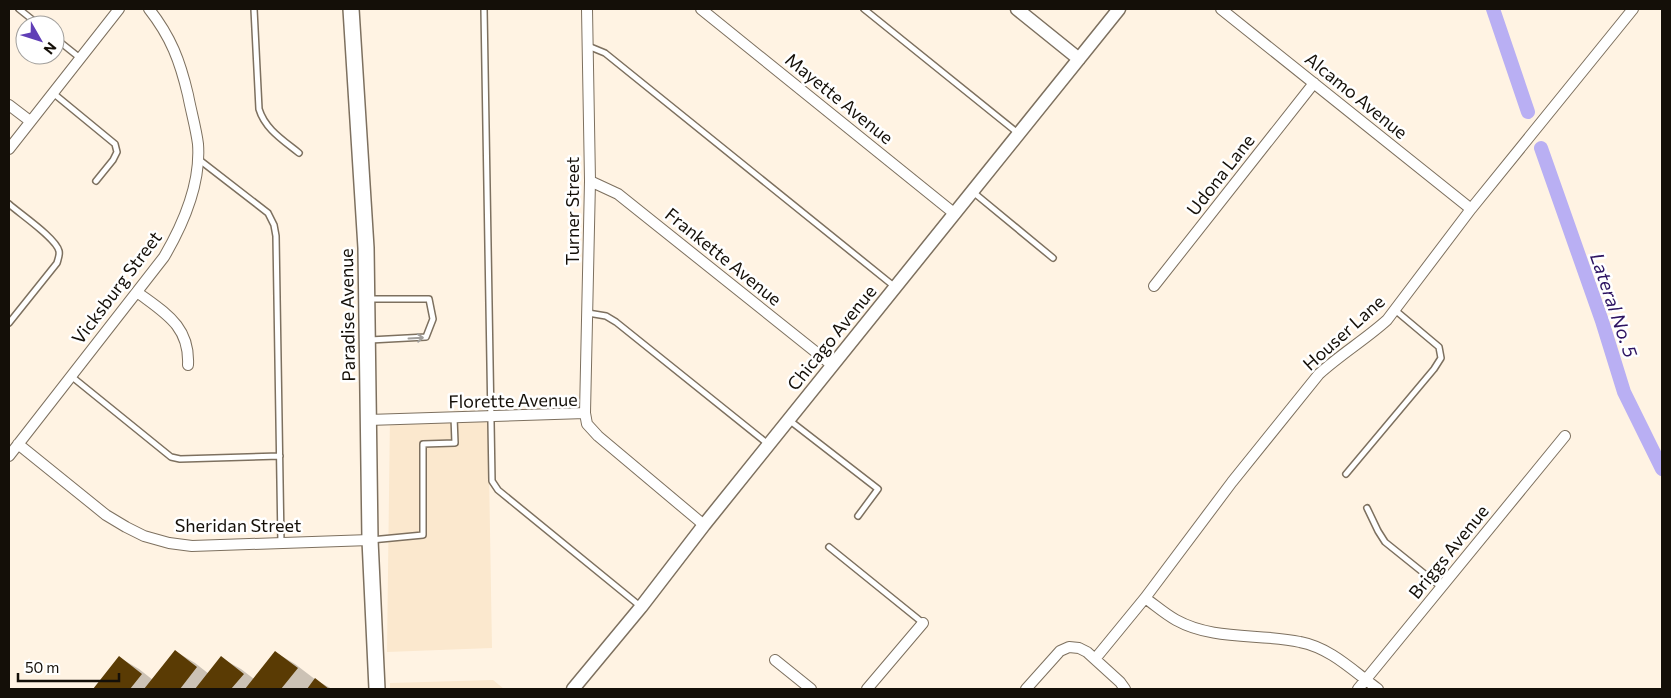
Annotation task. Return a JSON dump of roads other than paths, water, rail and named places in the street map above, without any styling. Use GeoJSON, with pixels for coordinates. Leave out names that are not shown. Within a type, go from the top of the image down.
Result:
{"type":"FeatureCollection","features":[{"type":"Feature","properties":{"kind":"main road","name":"Paradise Avenue"},"geometry":{"type":"LineString","coordinates":[[351,9],[366,248],[370,540],[377,689]]}},
{"type":"Feature","properties":{"kind":"street"},"geometry":{"type":"LineString","coordinates":[[9,149],[119,9]]}},
{"type":"Feature","properties":{"kind":"street","name":"Vicksburg Street"},"geometry":{"type":"LineString","coordinates":[[9,456],[164,257],[179,230],[192,194],[198,145],[195,128],[180,64],[172,43],[161,24],[149,9]]}},
{"type":"Feature","properties":{"kind":"street","name":"Turner Street"},"geometry":{"type":"LineString","coordinates":[[585,413],[590,181],[587,9]]}},
{"type":"Feature","properties":{"kind":"street","name":"Mayette Avenue"},"geometry":{"type":"LineString","coordinates":[[701,9],[956,214]]}},
{"type":"Feature","properties":{"kind":"street"},"geometry":{"type":"LineString","coordinates":[[1017,9],[1079,59]]}},
{"type":"Feature","properties":{"kind":"street","name":"Chicago Avenue"},"geometry":{"type":"LineString","coordinates":[[572,689],[641,607],[768,444],[956,214],[1119,9]]}},
{"type":"Feature","properties":{"kind":"street","name":"Alcamo Avenue"},"geometry":{"type":"LineString","coordinates":[[1221,9],[1472,209]]}},
{"type":"Feature","properties":{"kind":"street","name":"Houser Lane"},"geometry":{"type":"LineString","coordinates":[[1095,659],[1145,598],[1232,482],[1320,374],[1334,360],[1370,335],[1387,320],[1472,209],[1633,9]]}},
{"type":"Feature","properties":{"kind":"street","name":"Udona Lane"},"geometry":{"type":"LineString","coordinates":[[1154,286],[1314,83]]}},
{"type":"Feature","properties":{"kind":"street"},"geometry":{"type":"LineString","coordinates":[[9,105],[30,122]]}},
{"type":"Feature","properties":{"kind":"street","name":"Frankette Avenue"},"geometry":{"type":"LineString","coordinates":[[590,181],[618,194],[832,365]]}},
{"type":"Feature","properties":{"kind":"street"},"geometry":{"type":"LineString","coordinates":[[137,292],[174,321],[180,328],[186,340],[189,353],[188,365]]}},
{"type":"Feature","properties":{"kind":"street","name":"Florette Avenue"},"geometry":{"type":"LineString","coordinates":[[368,420],[585,413],[587,424],[598,436],[704,525]]}},
{"type":"Feature","properties":{"kind":"street","name":"Briggs Avenue"},"geometry":{"type":"LineString","coordinates":[[1358,689],[1565,436]]}},
{"type":"Feature","properties":{"kind":"street","name":"Sheridan Street"},"geometry":{"type":"LineString","coordinates":[[18,444],[106,515],[144,536],[169,543],[192,546],[370,540]]}},
{"type":"Feature","properties":{"kind":"street"},"geometry":{"type":"LineString","coordinates":[[1145,598],[1176,620],[1215,633],[1301,642],[1334,655],[1352,667],[1365,680],[1378,689]]}},
{"type":"Feature","properties":{"kind":"street"},"geometry":{"type":"LineString","coordinates":[[867,689],[923,623]]}},
{"type":"Feature","properties":{"kind":"street"},"geometry":{"type":"LineString","coordinates":[[1026,689],[1060,651],[1069,647],[1079,648],[1095,659],[1125,689]]}},
{"type":"Feature","properties":{"kind":"street"},"geometry":{"type":"LineString","coordinates":[[775,660],[811,689]]}},
{"type":"Feature","properties":{"kind":"lane"},"geometry":{"type":"LineString","coordinates":[[254,9],[259,109],[262,119],[270,129],[299,153]]}},
{"type":"Feature","properties":{"kind":"lane"},"geometry":{"type":"LineString","coordinates":[[484,9],[492,482],[498,490],[641,607]]}},
{"type":"Feature","properties":{"kind":"lane"},"geometry":{"type":"LineString","coordinates":[[864,9],[1019,134]]}},
{"type":"Feature","properties":{"kind":"lane"},"geometry":{"type":"LineString","coordinates":[[65,46],[80,58]]}},
{"type":"Feature","properties":{"kind":"lane"},"geometry":{"type":"LineString","coordinates":[[587,46],[605,52],[896,287]]}},
{"type":"Feature","properties":{"kind":"lane"},"geometry":{"type":"LineString","coordinates":[[52,93],[115,144],[117,152],[114,160],[96,181]]}},
{"type":"Feature","properties":{"kind":"lane"},"geometry":{"type":"LineString","coordinates":[[197,157],[268,214],[274,224],[276,236],[281,543]]}},
{"type":"Feature","properties":{"kind":"lane"},"geometry":{"type":"LineString","coordinates":[[972,192],[1053,258]]}},
{"type":"Feature","properties":{"kind":"lane"},"geometry":{"type":"LineString","coordinates":[[9,204],[55,242],[59,251],[57,263],[9,323]]}},
{"type":"Feature","properties":{"kind":"lane"},"geometry":{"type":"LineString","coordinates":[[366,300],[428,299],[433,319],[426,338],[367,340]]}},
{"type":"Feature","properties":{"kind":"lane"},"geometry":{"type":"LineString","coordinates":[[1346,474],[1434,369],[1441,358],[1439,347],[1395,310]]}},
{"type":"Feature","properties":{"kind":"lane"},"geometry":{"type":"LineString","coordinates":[[588,313],[606,316],[616,322],[768,444]]}},
{"type":"Feature","properties":{"kind":"lane"},"geometry":{"type":"LineString","coordinates":[[71,376],[171,457],[180,459],[280,456]]}},
{"type":"Feature","properties":{"kind":"lane"},"geometry":{"type":"LineString","coordinates":[[370,540],[423,535],[423,444],[455,443],[454,417]]}},
{"type":"Feature","properties":{"kind":"lane"},"geometry":{"type":"LineString","coordinates":[[788,420],[878,489],[858,516]]}},
{"type":"Feature","properties":{"kind":"lane"},"geometry":{"type":"LineString","coordinates":[[1367,508],[1378,531],[1386,542],[1442,587]]}},
{"type":"Feature","properties":{"kind":"lane"},"geometry":{"type":"LineString","coordinates":[[829,547],[923,623]]}},
{"type":"Feature","properties":{"kind":"waterway","name":"Lateral No. 5"},"geometry":{"type":"LineString","coordinates":[[1493,9],[1528,112]]}},
{"type":"Feature","properties":{"kind":"waterway","name":"Lateral No. 5"},"geometry":{"type":"LineString","coordinates":[[1541,148],[1602,321],[1624,392],[1662,469]]}}]}
